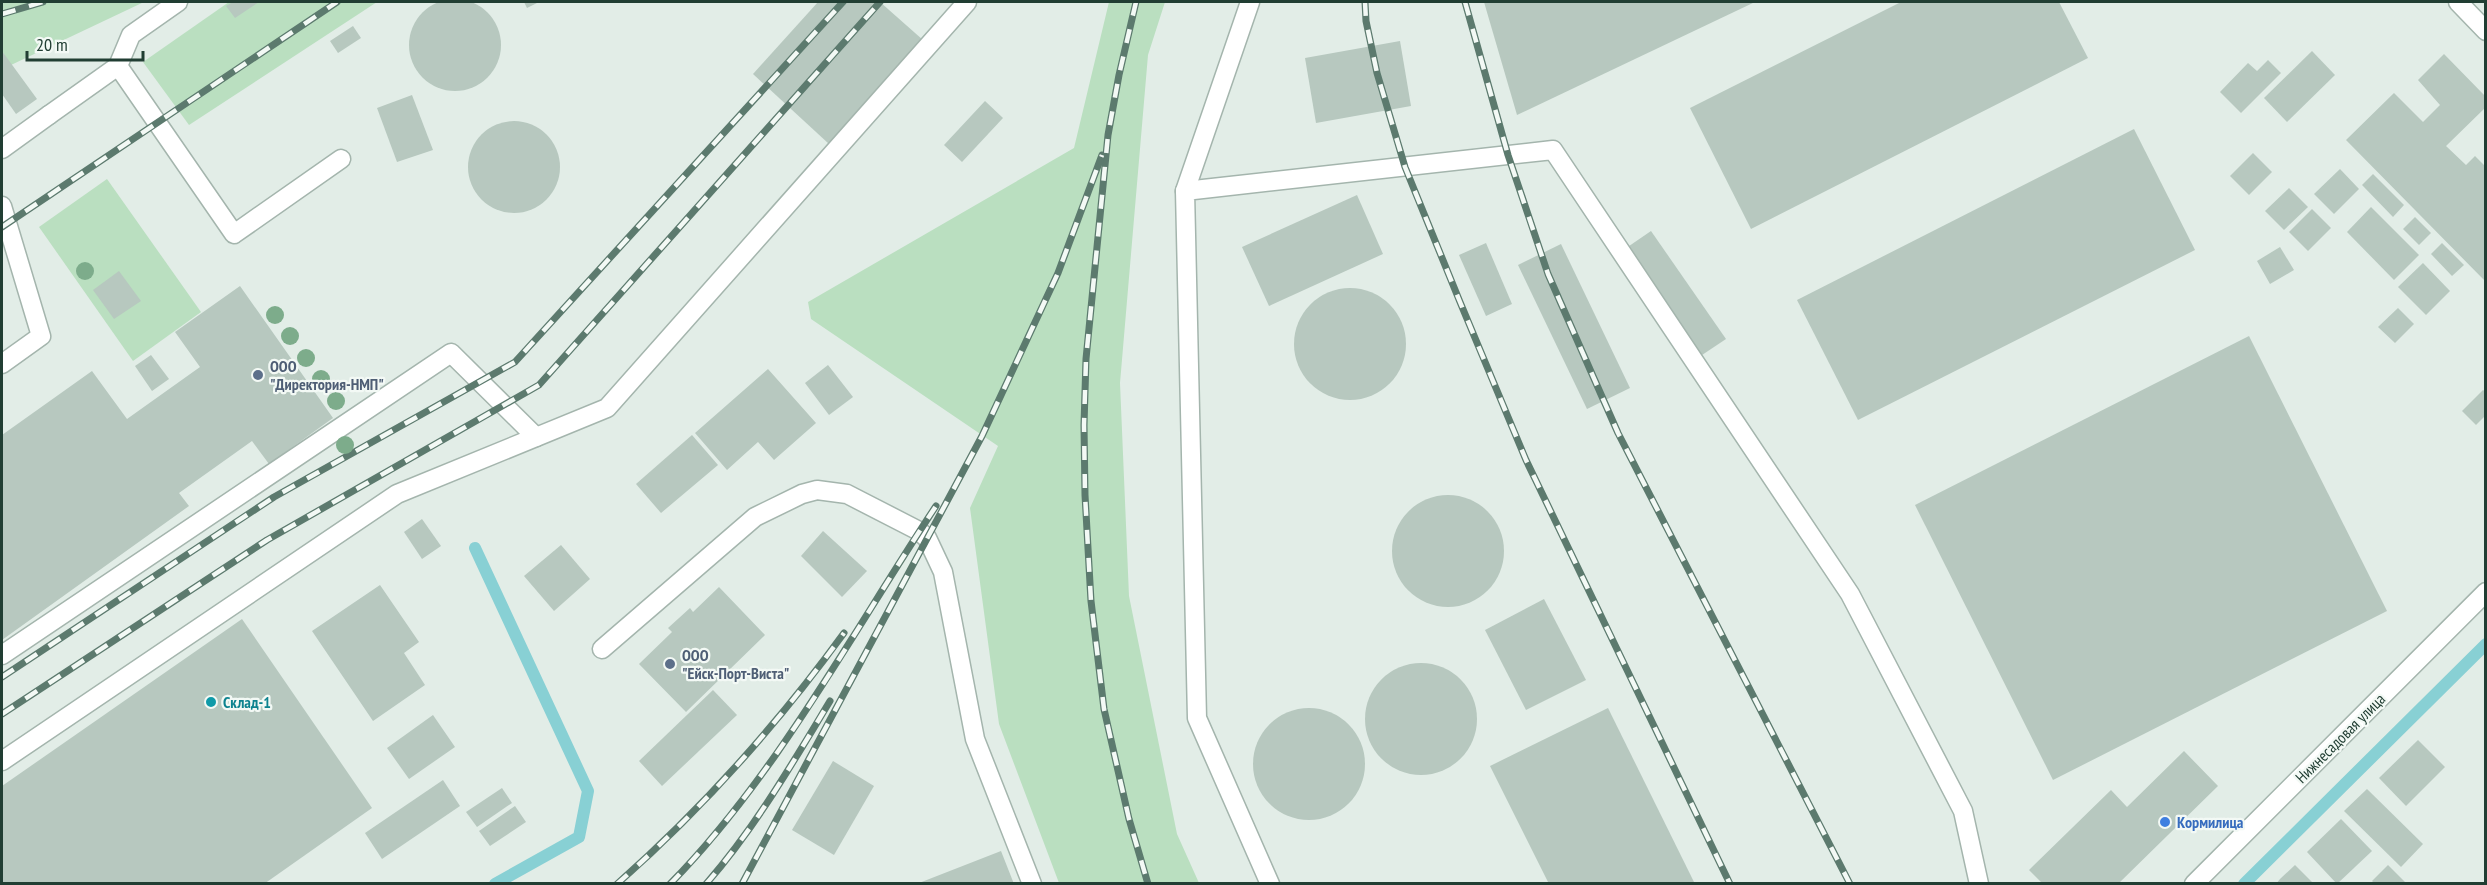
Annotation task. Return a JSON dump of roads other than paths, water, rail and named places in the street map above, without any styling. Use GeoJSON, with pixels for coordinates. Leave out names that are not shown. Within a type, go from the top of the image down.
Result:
{"type":"FeatureCollection","features":[{"type":"Feature","properties":{"kind":"street"},"geometry":{"type":"LineString","coordinates":[[2,149],[118,66],[131,35],[178,2]]}},
{"type":"Feature","properties":{"kind":"street"},"geometry":{"type":"LineString","coordinates":[[2,761],[397,494],[607,408],[967,2]]}},
{"type":"Feature","properties":{"kind":"street"},"geometry":{"type":"LineString","coordinates":[[1250,2],[1185,191],[1197,718],[1269,884]]}},
{"type":"Feature","properties":{"kind":"street"},"geometry":{"type":"LineString","coordinates":[[2458,2],[2486,31]]}},
{"type":"Feature","properties":{"kind":"street"},"geometry":{"type":"LineString","coordinates":[[118,66],[234,234],[341,159]]}},
{"type":"Feature","properties":{"kind":"street"},"geometry":{"type":"LineString","coordinates":[[1185,191],[1553,150],[1851,594],[1963,811],[1979,884]]}},
{"type":"Feature","properties":{"kind":"street"},"geometry":{"type":"LineString","coordinates":[[2,206],[42,336],[2,364]]}},
{"type":"Feature","properties":{"kind":"street"},"geometry":{"type":"LineString","coordinates":[[2,655],[451,353],[536,437]]}},
{"type":"Feature","properties":{"kind":"street"},"geometry":{"type":"LineString","coordinates":[[602,650],[755,518],[802,494],[817,490],[848,494],[920,531],[927,538],[943,572],[975,739],[1032,884]]}},
{"type":"Feature","properties":{"kind":"street","name":"Нижнесадовая улица"},"geometry":{"type":"LineString","coordinates":[[2194,884],[2486,592]]}},
{"type":"Feature","properties":{"kind":"waterway"},"geometry":{"type":"LineString","coordinates":[[475,548],[588,791],[579,837],[495,884]]}},
{"type":"Feature","properties":{"kind":"waterway"},"geometry":{"type":"LineString","coordinates":[[2244,884],[2486,644]]}},
{"type":"Feature","properties":{"kind":"railway"},"geometry":{"type":"LineString","coordinates":[[2,14],[43,2]]}},
{"type":"Feature","properties":{"kind":"railway"},"geometry":{"type":"LineString","coordinates":[[2,227],[337,2]]}},
{"type":"Feature","properties":{"kind":"railway"},"geometry":{"type":"LineString","coordinates":[[2,677],[274,497],[515,362],[843,2]]}},
{"type":"Feature","properties":{"kind":"railway"},"geometry":{"type":"LineString","coordinates":[[2,714],[267,540],[539,385],[880,2]]}},
{"type":"Feature","properties":{"kind":"railway"},"geometry":{"type":"LineString","coordinates":[[1136,2],[1108,135],[1086,359],[1084,425],[1091,601],[1104,709],[1129,819],[1148,884]]}},
{"type":"Feature","properties":{"kind":"railway"},"geometry":{"type":"LineString","coordinates":[[1365,2],[1366,21],[1377,73],[1405,167],[1460,302],[1526,460],[1730,884]]}},
{"type":"Feature","properties":{"kind":"railway"},"geometry":{"type":"LineString","coordinates":[[1465,2],[1508,155],[1548,274],[1618,433],[1850,884]]}},
{"type":"Feature","properties":{"kind":"railway"},"geometry":{"type":"LineString","coordinates":[[742,884],[982,436],[1058,273],[1102,155]]}},
{"type":"Feature","properties":{"kind":"railway"},"geometry":{"type":"LineString","coordinates":[[670,884],[709,842],[779,750],[936,506]]}},
{"type":"Feature","properties":{"kind":"railway"},"geometry":{"type":"LineString","coordinates":[[617,884],[709,796],[765,733],[844,633]]}},
{"type":"Feature","properties":{"kind":"railway"},"geometry":{"type":"LineString","coordinates":[[706,884],[757,818],[830,701]]}},
{"type":"Feature","properties":{"kind":"place","name":"ООО \"Директория-НМП\""},"geometry":{"type":"Point","coordinates":[258,375]}},
{"type":"Feature","properties":{"kind":"place","name":"ООО \"Ейск-Порт-Виста\""},"geometry":{"type":"Point","coordinates":[670,664]}},
{"type":"Feature","properties":{"kind":"place","name":"Склад-1"},"geometry":{"type":"Point","coordinates":[211,702]}},
{"type":"Feature","properties":{"kind":"place","name":"Кормилица"},"geometry":{"type":"Point","coordinates":[2165,822]}}]}
